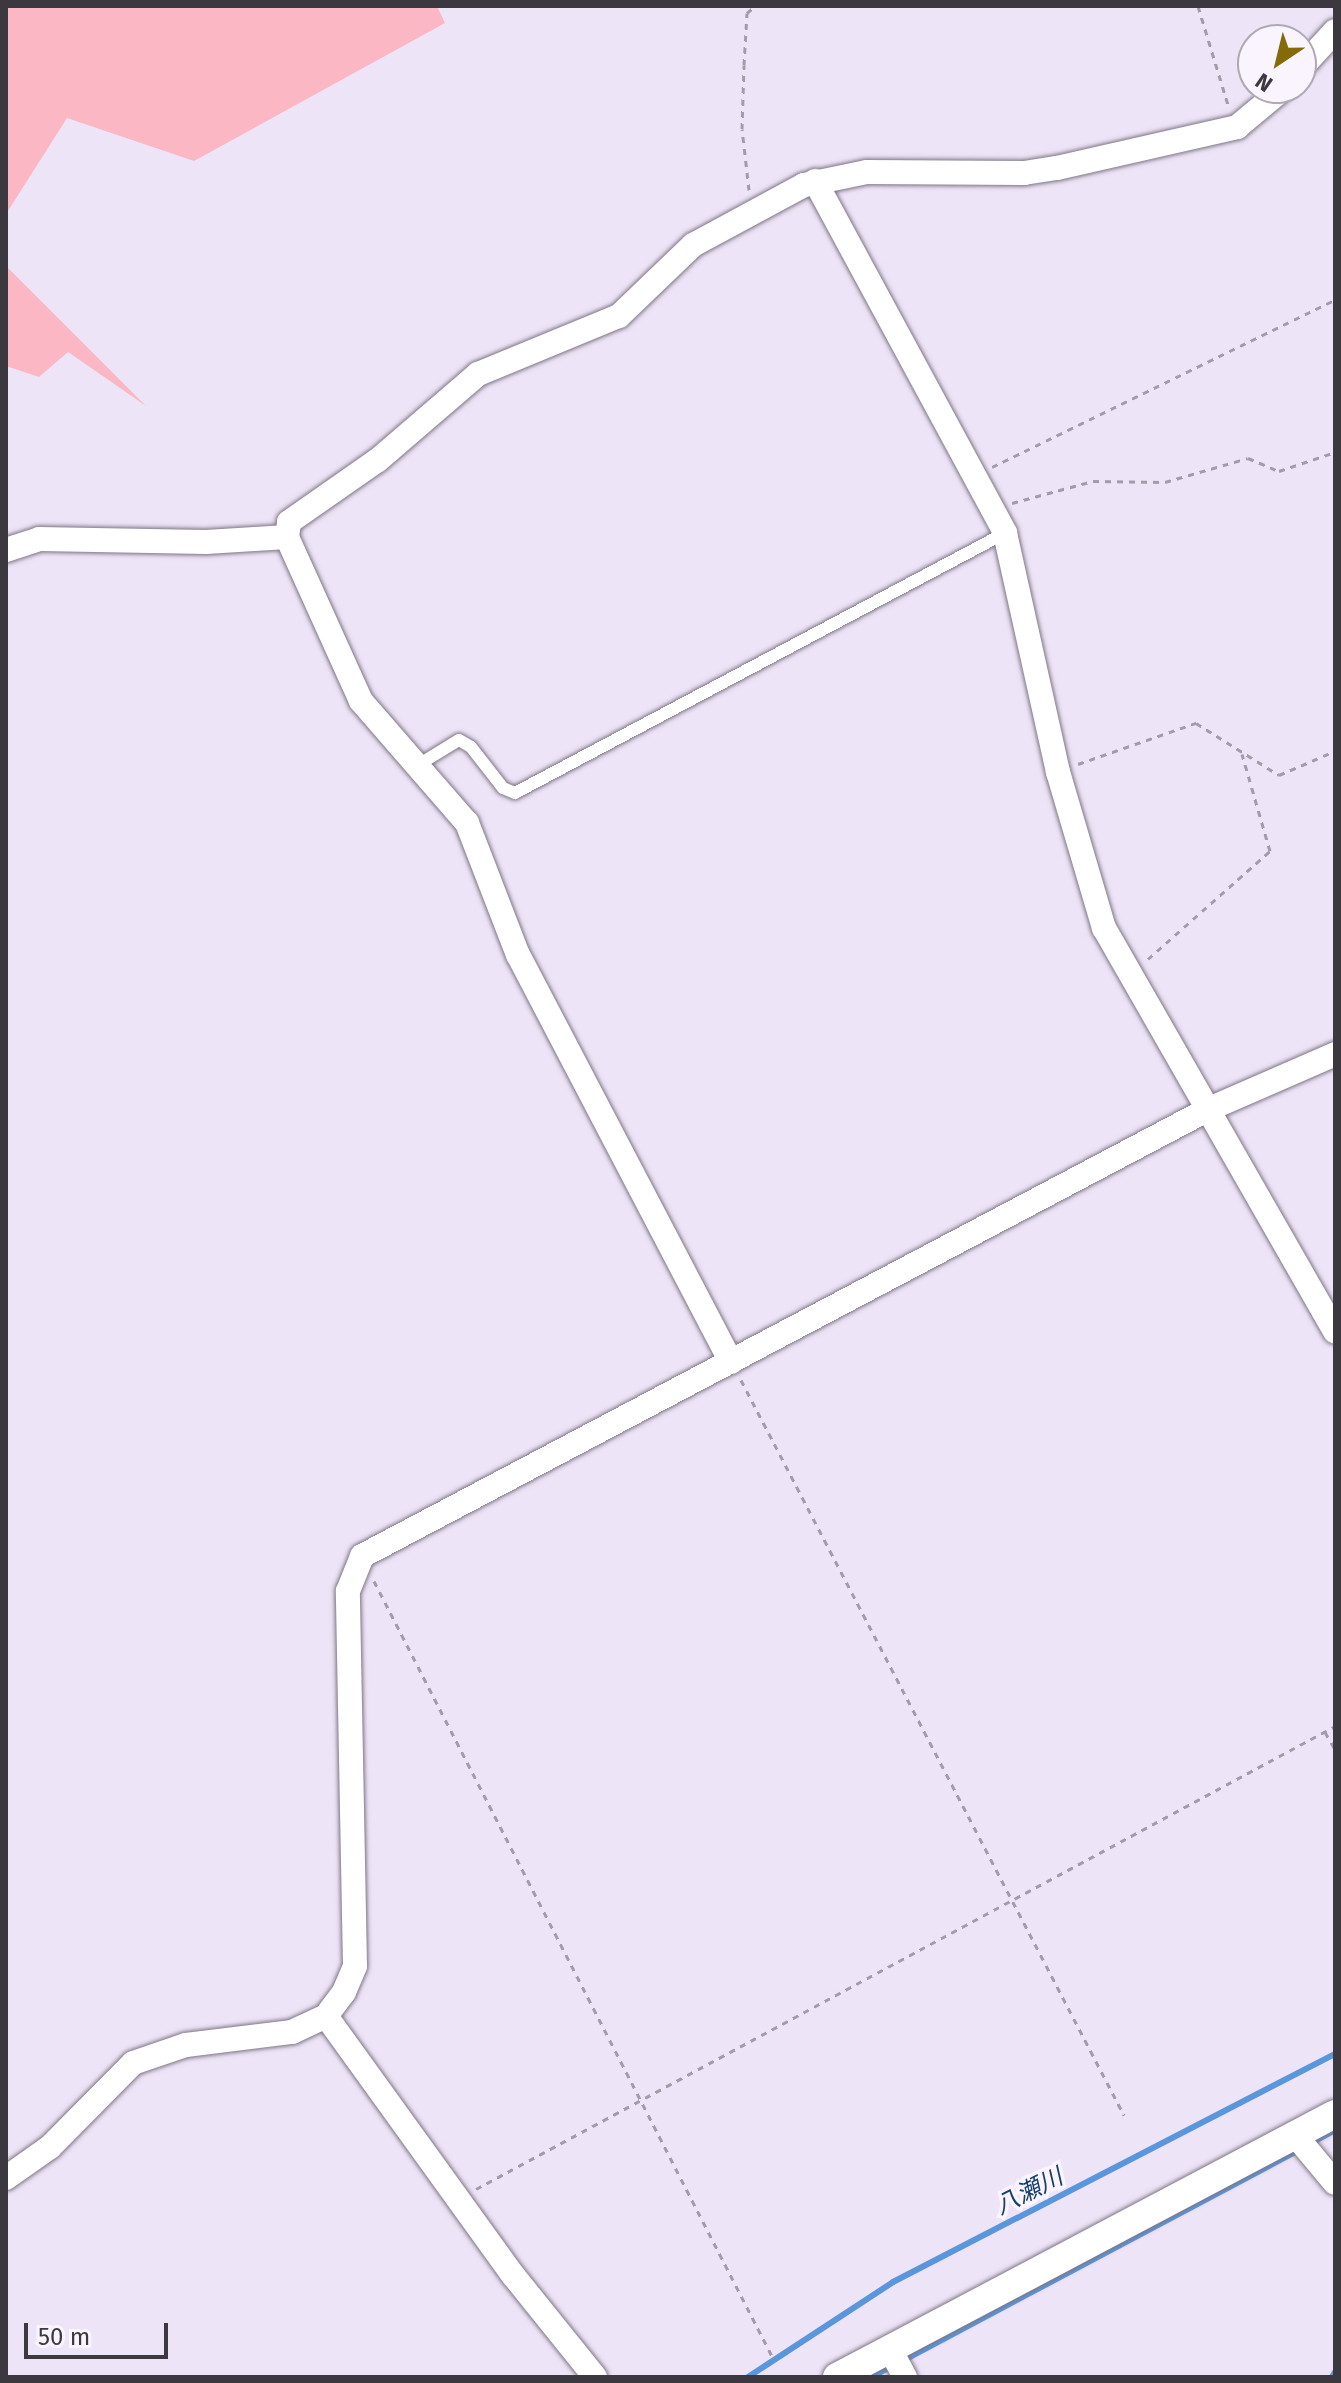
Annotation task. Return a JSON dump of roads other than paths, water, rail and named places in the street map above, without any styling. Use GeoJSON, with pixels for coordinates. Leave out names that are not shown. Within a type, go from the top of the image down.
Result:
{"type":"FeatureCollection","features":[{"type":"Feature","properties":{"kind":"street"},"geometry":{"type":"LineString","coordinates":[[1317,51],[1335,31]]}},
{"type":"Feature","properties":{"kind":"street"},"geometry":{"type":"LineString","coordinates":[[731,1362],[518,955],[467,823],[361,701],[287,537],[294,517],[378,460],[478,374],[619,316],[693,245],[757,208],[815,181],[867,172],[1024,173],[1237,127],[1265,104]]}},
{"type":"Feature","properties":{"kind":"street"},"geometry":{"type":"LineString","coordinates":[[815,181],[1005,533],[1058,772],[1104,928],[1335,1332]]}},
{"type":"Feature","properties":{"kind":"street"},"geometry":{"type":"LineString","coordinates":[[6,550],[39,539],[206,542],[287,537]]}},
{"type":"Feature","properties":{"kind":"street"},"geometry":{"type":"LineString","coordinates":[[6,2178],[50,2147],[133,2063],[186,2045],[292,2032],[326,2016],[355,1966],[348,1591],[362,1556],[1207,1110],[1335,1054]]}},
{"type":"Feature","properties":{"kind":"street"},"geometry":{"type":"LineString","coordinates":[[326,2016],[595,2377]]}},
{"type":"Feature","properties":{"kind":"street"},"geometry":{"type":"LineString","coordinates":[[837,2377],[1335,2114]]}},
{"type":"Feature","properties":{"kind":"street"},"geometry":{"type":"LineString","coordinates":[[1295,2135],[1335,2183]]}},
{"type":"Feature","properties":{"kind":"street"},"geometry":{"type":"LineString","coordinates":[[890,2349],[905,2377]]}},
{"type":"Feature","properties":{"kind":"lane"},"geometry":{"type":"LineString","coordinates":[[418,765],[459,740],[471,747],[503,788],[515,793],[1005,533]]}},
{"type":"Feature","properties":{"kind":"waterway","name":"八瀬川"},"geometry":{"type":"LineString","coordinates":[[748,2377],[893,2282],[1335,2054]]}},
{"type":"Feature","properties":{"kind":"waterway"},"geometry":{"type":"LineString","coordinates":[[1309,2144],[1335,2130]]}},
{"type":"Feature","properties":{"kind":"waterway"},"geometry":{"type":"LineString","coordinates":[[904,2360],[1300,2149]]}},
{"type":"Feature","properties":{"kind":"waterway"},"geometry":{"type":"LineString","coordinates":[[872,2377],[894,2365]]}},
{"type":"Feature","properties":{"kind":"waterway"},"geometry":{"type":"LineString","coordinates":[[1332,2377],[1335,2372]]}}]}
